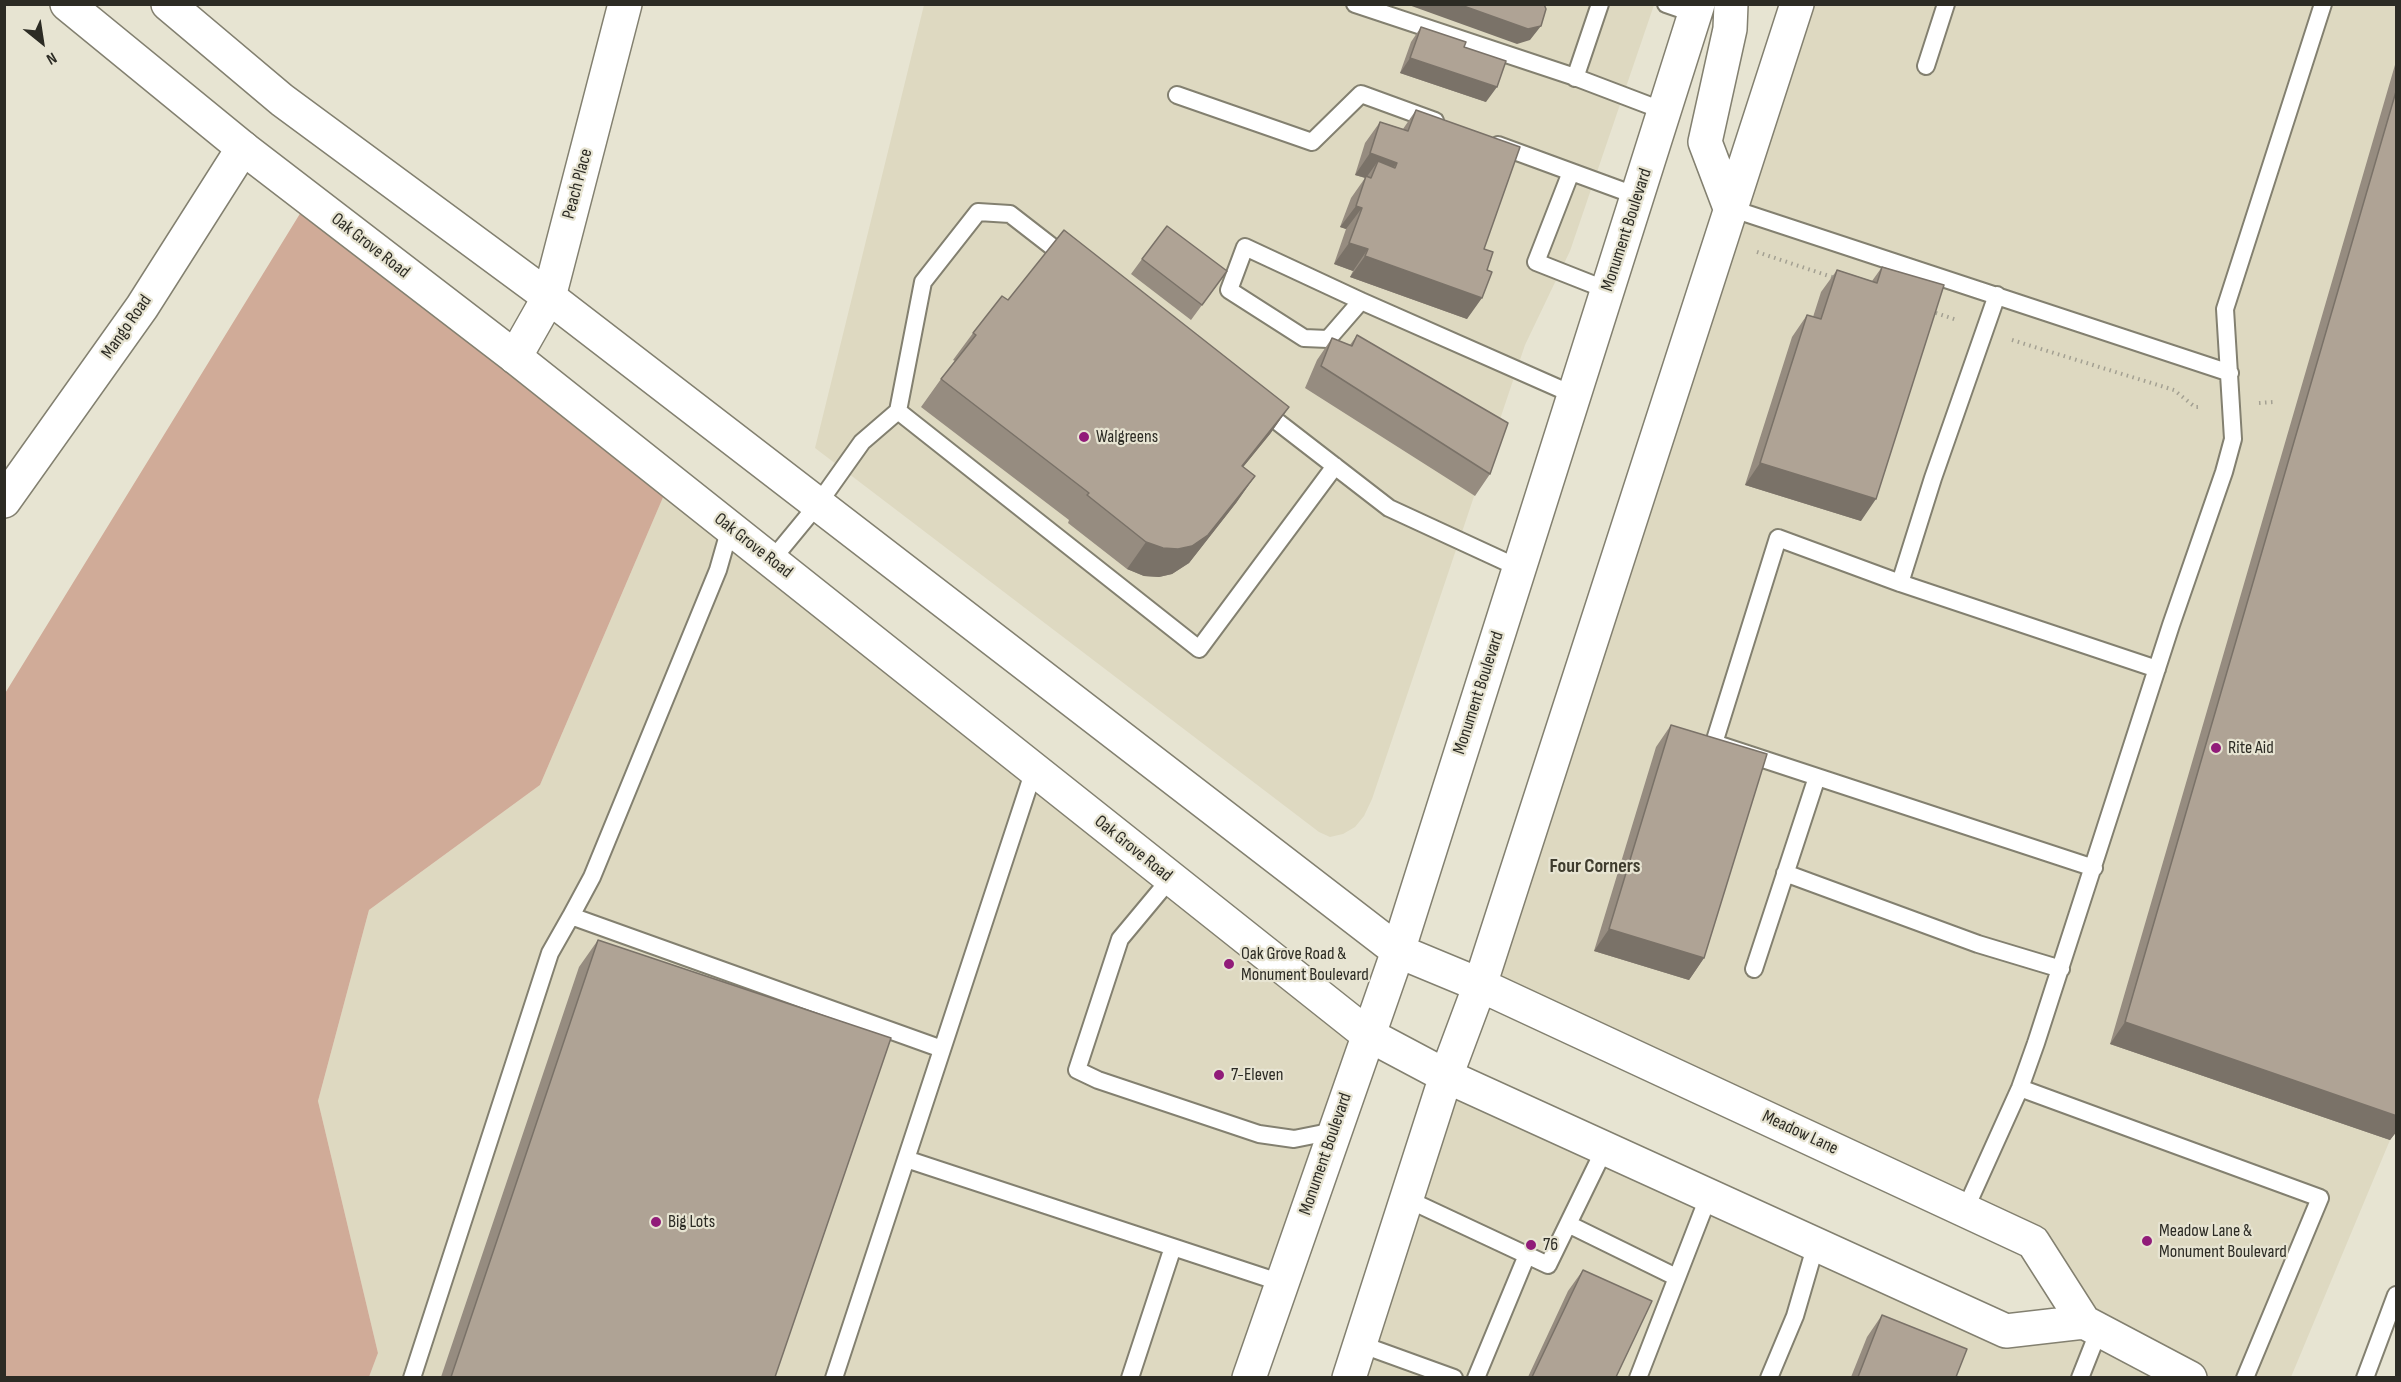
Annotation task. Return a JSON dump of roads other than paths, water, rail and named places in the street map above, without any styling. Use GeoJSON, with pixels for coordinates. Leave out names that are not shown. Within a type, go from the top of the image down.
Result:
{"type":"FeatureCollection","features":[{"type":"Feature","properties":{"kind":"main road"},"geometry":{"type":"LineString","coordinates":[[168,4],[282,100],[549,297],[1398,951],[1480,985]]}},
{"type":"Feature","properties":{"kind":"main road","name":"Peach Place"},"geometry":{"type":"LineString","coordinates":[[515,357],[549,297],[625,4]]}},
{"type":"Feature","properties":{"kind":"main road"},"geometry":{"type":"LineString","coordinates":[[1730,208],[1705,142],[1730,29],[1731,4]]}},
{"type":"Feature","properties":{"kind":"main road"},"geometry":{"type":"LineString","coordinates":[[1349,1377],[1446,1076],[1480,985],[1797,4]]}},
{"type":"Feature","properties":{"kind":"main road","name":"Oak Grove Road"},"geometry":{"type":"LineString","coordinates":[[73,7],[243,148],[515,357],[1367,1034],[1446,1076]]}},
{"type":"Feature","properties":{"kind":"main road","name":"Monument Boulevard"},"geometry":{"type":"LineString","coordinates":[[1249,1377],[1367,1034],[1398,951],[1664,111],[1687,8]]}},
{"type":"Feature","properties":{"kind":"main road","name":"Mango Road"},"geometry":{"type":"LineString","coordinates":[[4,501],[142,307],[243,148]]}},
{"type":"Feature","properties":{"kind":"main road","name":"Meadow Lane"},"geometry":{"type":"LineString","coordinates":[[1480,985],[2033,1242],[2091,1326]]}},
{"type":"Feature","properties":{"kind":"main road"},"geometry":{"type":"LineString","coordinates":[[1446,1076],[2006,1331],[2091,1326],[2190,1377]]}},
{"type":"Feature","properties":{"kind":"lane"},"geometry":{"type":"LineString","coordinates":[[1355,4],[1575,78],[1664,111]]}},
{"type":"Feature","properties":{"kind":"lane"},"geometry":{"type":"LineString","coordinates":[[1575,78],[1600,4]]}},
{"type":"Feature","properties":{"kind":"lane"},"geometry":{"type":"LineString","coordinates":[[1926,66],[1946,4]]}},
{"type":"Feature","properties":{"kind":"lane"},"geometry":{"type":"LineString","coordinates":[[1965,1210],[2020,1088],[2224,472],[2233,439],[2225,309],[2323,4]]}},
{"type":"Feature","properties":{"kind":"lane"},"geometry":{"type":"LineString","coordinates":[[1176,95],[1312,142],[1361,94],[1449,127]]}},
{"type":"Feature","properties":{"kind":"lane"},"geometry":{"type":"LineString","coordinates":[[1482,139],[1637,196]]}},
{"type":"Feature","properties":{"kind":"lane"},"geometry":{"type":"LineString","coordinates":[[1571,172],[1536,262],[1607,290]]}},
{"type":"Feature","properties":{"kind":"lane"},"geometry":{"type":"LineString","coordinates":[[1730,208],[2230,373]]}},
{"type":"Feature","properties":{"kind":"lane"},"geometry":{"type":"LineString","coordinates":[[771,561],[818,504],[862,442],[898,411],[923,282],[978,212],[1010,214],[1086,272]]}},
{"type":"Feature","properties":{"kind":"lane"},"geometry":{"type":"LineString","coordinates":[[1361,301],[1328,339],[1304,338],[1229,290],[1245,247],[1574,395]]}},
{"type":"Feature","properties":{"kind":"lane"},"geometry":{"type":"LineString","coordinates":[[1900,583],[1933,478],[1997,295]]}},
{"type":"Feature","properties":{"kind":"lane"},"geometry":{"type":"LineString","coordinates":[[1245,396],[1389,508],[1519,568]]}},
{"type":"Feature","properties":{"kind":"lane"},"geometry":{"type":"LineString","coordinates":[[898,411],[1199,649],[1335,466]]}},
{"type":"Feature","properties":{"kind":"lane"},"geometry":{"type":"LineString","coordinates":[[412,1377],[550,953],[592,877],[714,581],[730,528]]}},
{"type":"Feature","properties":{"kind":"lane"},"geometry":{"type":"LineString","coordinates":[[2094,868],[1714,743],[1778,538],[1900,583],[2157,669]]}},
{"type":"Feature","properties":{"kind":"lane"},"geometry":{"type":"LineString","coordinates":[[834,1377],[1034,770]]}},
{"type":"Feature","properties":{"kind":"lane"},"geometry":{"type":"LineString","coordinates":[[1754,969],[1817,777]]}},
{"type":"Feature","properties":{"kind":"lane"},"geometry":{"type":"LineString","coordinates":[[1785,873],[1978,944],[2061,969]]}},
{"type":"Feature","properties":{"kind":"lane"},"geometry":{"type":"LineString","coordinates":[[1170,879],[1120,939],[1077,1070],[1098,1080],[1260,1134],[1294,1139],[1334,1131]]}},
{"type":"Feature","properties":{"kind":"lane"},"geometry":{"type":"LineString","coordinates":[[571,916],[942,1049]]}},
{"type":"Feature","properties":{"kind":"lane"},"geometry":{"type":"LineString","coordinates":[[2020,1088],[2320,1198],[2245,1377]]}},
{"type":"Feature","properties":{"kind":"lane"},"geometry":{"type":"LineString","coordinates":[[1407,1199],[1548,1265],[1605,1148]]}},
{"type":"Feature","properties":{"kind":"lane"},"geometry":{"type":"LineString","coordinates":[[906,1159],[1282,1283]]}},
{"type":"Feature","properties":{"kind":"lane"},"geometry":{"type":"LineString","coordinates":[[1638,1377],[1709,1196]]}},
{"type":"Feature","properties":{"kind":"lane"},"geometry":{"type":"LineString","coordinates":[[1568,1224],[1676,1277]]}},
{"type":"Feature","properties":{"kind":"lane"},"geometry":{"type":"LineString","coordinates":[[1769,1377],[1795,1316],[1816,1244]]}},
{"type":"Feature","properties":{"kind":"lane"},"geometry":{"type":"LineString","coordinates":[[1130,1377],[1173,1247]]}},
{"type":"Feature","properties":{"kind":"lane"},"geometry":{"type":"LineString","coordinates":[[1476,1377],[1527,1255]]}},
{"type":"Feature","properties":{"kind":"lane"},"geometry":{"type":"LineString","coordinates":[[2365,1377],[2397,1295]]}},
{"type":"Feature","properties":{"kind":"lane"},"geometry":{"type":"LineString","coordinates":[[2080,1377],[2091,1326]]}},
{"type":"Feature","properties":{"kind":"lane"},"geometry":{"type":"LineString","coordinates":[[1360,1344],[1454,1377]]}},
{"type":"Feature","properties":{"kind":"place","name":"Walgreens"},"geometry":{"type":"Point","coordinates":[1084,437]}},
{"type":"Feature","properties":{"kind":"place","name":"Rite Aid"},"geometry":{"type":"Point","coordinates":[2216,748]}},
{"type":"Feature","properties":{"kind":"place","name":"Oak Grove Road & Monument Boulevard"},"geometry":{"type":"Point","coordinates":[1229,964]}},
{"type":"Feature","properties":{"kind":"place","name":"7-Eleven"},"geometry":{"type":"Point","coordinates":[1219,1075]}},
{"type":"Feature","properties":{"kind":"place","name":"Big Lots"},"geometry":{"type":"Point","coordinates":[656,1222]}},
{"type":"Feature","properties":{"kind":"place","name":"Meadow Lane & Monument Boulevard"},"geometry":{"type":"Point","coordinates":[2147,1241]}},
{"type":"Feature","properties":{"kind":"place","name":"76"},"geometry":{"type":"Point","coordinates":[1531,1245]}},
{"type":"Feature","properties":{"kind":"district","name":"Four Corners"},"geometry":{"type":"Point","coordinates":[1595,867]}}]}
